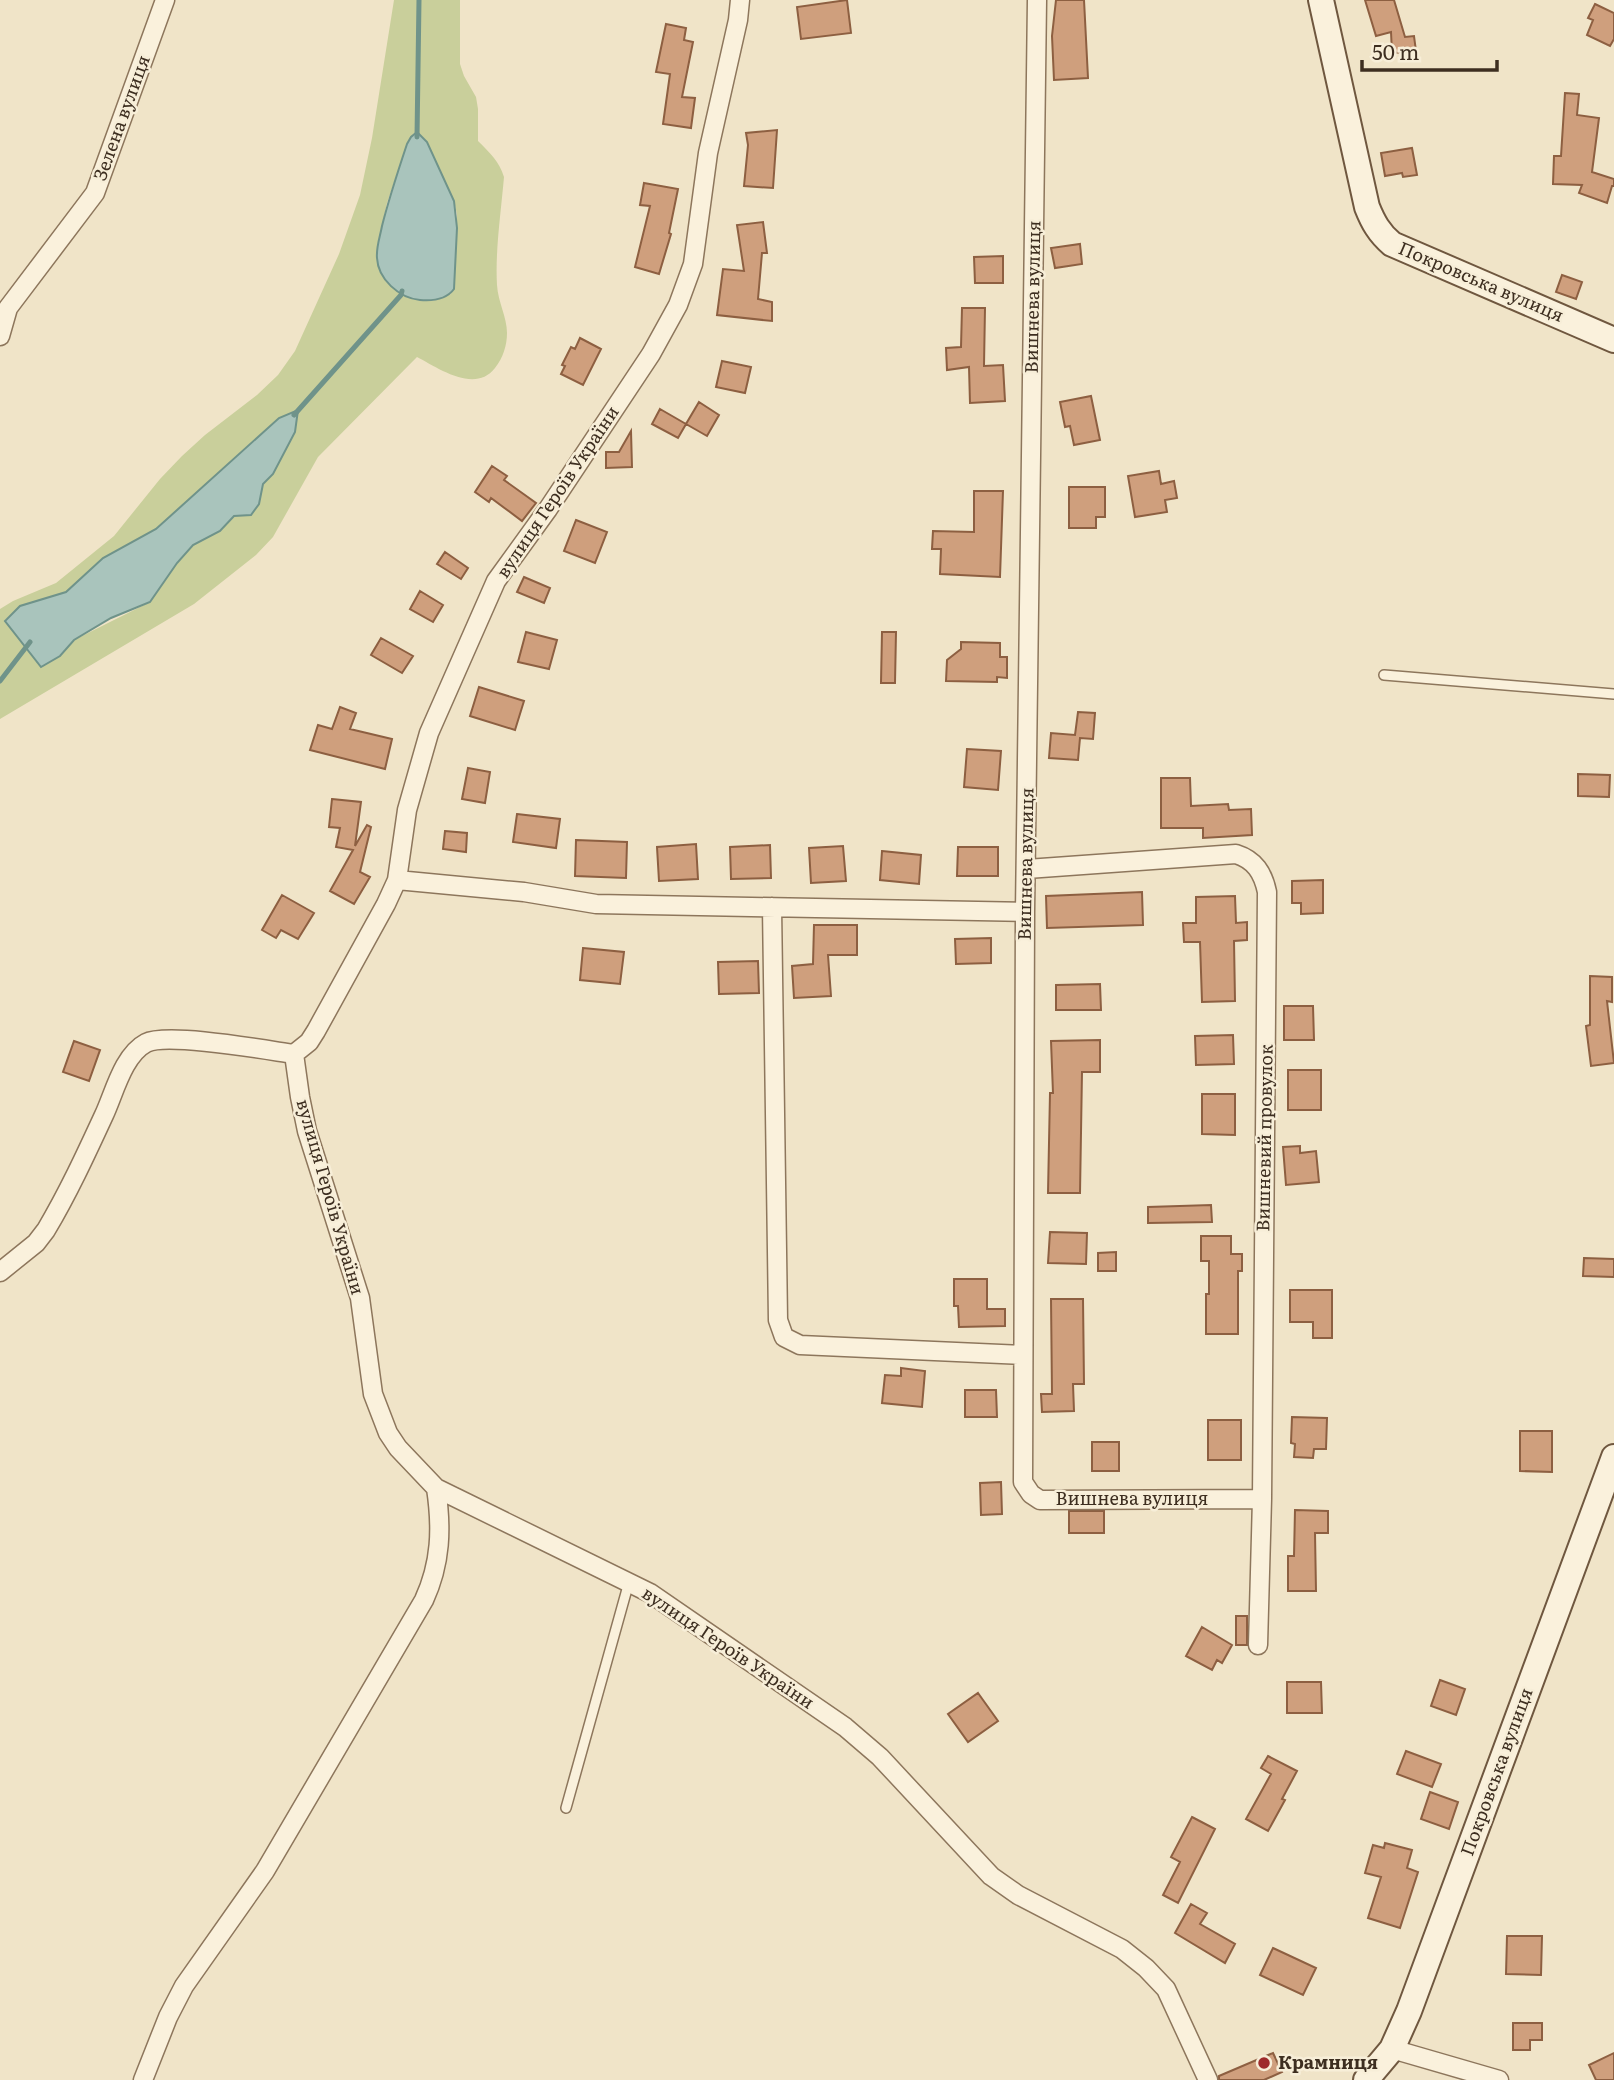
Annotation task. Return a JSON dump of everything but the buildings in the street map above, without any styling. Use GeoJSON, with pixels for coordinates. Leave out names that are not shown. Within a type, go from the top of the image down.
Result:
{"type":"FeatureCollection","features":[{"type":"Feature","properties":{"kind":"street","name":"Зелена вулиця"},"geometry":{"type":"LineString","coordinates":[[0,335],[8,308],[95,193],[165,0]]}},
{"type":"Feature","properties":{"kind":"street","name":"вулиця Героїв України"},"geometry":{"type":"LineString","coordinates":[[740,0],[738,20],[708,153],[693,264],[678,305],[651,354],[548,509],[496,581],[429,733],[407,810],[397,880],[316,1031],[309,1042],[294,1054],[307,1131],[360,1298],[369,1374],[376,1404],[388,1433],[398,1448],[436,1488],[670,1605],[864,1741],[979,1865],[1005,1887],[1136,1958],[1166,1989],[1208,2080]]}},
{"type":"Feature","properties":{"kind":"street","name":"Вишнева вулиця"},"geometry":{"type":"LineString","coordinates":[[1037,0],[1025,912],[1023,1482],[1031,1494],[1041,1500],[1262,1499]]}},
{"type":"Feature","properties":{"kind":"street","name":"Покровська вулиця"},"geometry":{"type":"LineString","coordinates":[[1321,0],[1367,207],[1381,234],[1392,244],[1614,340]]}},
{"type":"Feature","properties":{"kind":"street","name":"Вишневий провулок"},"geometry":{"type":"LineString","coordinates":[[1027,869],[1236,854],[1255,864],[1265,881],[1262,1499],[1258,1645]]}},
{"type":"Feature","properties":{"kind":"street"},"geometry":{"type":"LineString","coordinates":[[397,880],[524,892],[596,904],[1025,912]]}},
{"type":"Feature","properties":{"kind":"street"},"geometry":{"type":"LineString","coordinates":[[772,907],[778,1320],[784,1337],[800,1345],[1023,1355]]}},
{"type":"Feature","properties":{"kind":"street"},"geometry":{"type":"LineString","coordinates":[[0,1272],[36,1243],[46,1230],[106,1112],[118,1080],[133,1054],[147,1042],[171,1038],[294,1054]]}},
{"type":"Feature","properties":{"kind":"street","name":"Покровська вулиця"},"geometry":{"type":"LineString","coordinates":[[1367,2080],[1392,2049],[1409,2011],[1613,1462]]}},
{"type":"Feature","properties":{"kind":"street"},"geometry":{"type":"LineString","coordinates":[[143,2080],[168,2017],[184,1986],[265,1871],[424,1600],[432,1583],[439,1553],[441,1529],[436,1488]]}},
{"type":"Feature","properties":{"kind":"street"},"geometry":{"type":"LineString","coordinates":[[1392,2049],[1499,2080]]}},
{"type":"Feature","properties":{"kind":"lane"},"geometry":{"type":"LineString","coordinates":[[1384,676],[1614,694]]}},
{"type":"Feature","properties":{"kind":"lane"},"geometry":{"type":"LineString","coordinates":[[566,1808],[628,1582]]}},
{"type":"Feature","properties":{"kind":"green space"},"geometry":{"type":"Polygon","coordinates":[[[394,0],[460,0],[460,64],[476,97],[478,141],[497,162],[504,177],[497,272],[507,333],[504,351],[498,364],[487,375],[467,379],[417,357],[318,457],[273,537],[256,555],[194,604],[0,719],[0,609],[56,583],[114,536],[182,456],[278,375],[295,351],[339,254],[360,195],[394,0]],[[427,142],[407,144],[387,203],[377,248],[426,301],[451,294],[457,228],[454,201],[427,142]],[[252,444],[156,529],[103,558],[66,592],[20,606],[5,620],[41,667],[60,656],[74,640],[150,602],[193,545],[220,531],[234,516],[259,504],[263,484],[273,473],[252,444]]]}},
{"type":"Feature","properties":{"kind":"water"},"geometry":{"type":"Polygon","coordinates":[[[417,132],[427,142],[454,201],[457,228],[454,289],[447,296],[434,300],[420,300],[397,291],[381,273],[377,258],[382,226],[397,174],[407,144],[417,132]]]}},
{"type":"Feature","properties":{"kind":"water"},"geometry":{"type":"Polygon","coordinates":[[[298,410],[295,432],[273,474],[263,484],[259,504],[251,515],[234,516],[220,531],[193,545],[150,602],[111,618],[74,640],[60,656],[41,667],[5,621],[20,606],[66,592],[103,558],[156,529],[279,418],[298,410]]]}},
{"type":"Feature","properties":{"kind":"waterway"},"geometry":{"type":"LineString","coordinates":[[417,137],[419,0]]}},
{"type":"Feature","properties":{"kind":"waterway"},"geometry":{"type":"LineString","coordinates":[[294,415],[402,291]]}},
{"type":"Feature","properties":{"kind":"waterway"},"geometry":{"type":"LineString","coordinates":[[0,681],[30,642]]}},
{"type":"Feature","properties":{"kind":"place","name":"Крамниця"},"geometry":{"type":"Point","coordinates":[1264,2063]}}]}
